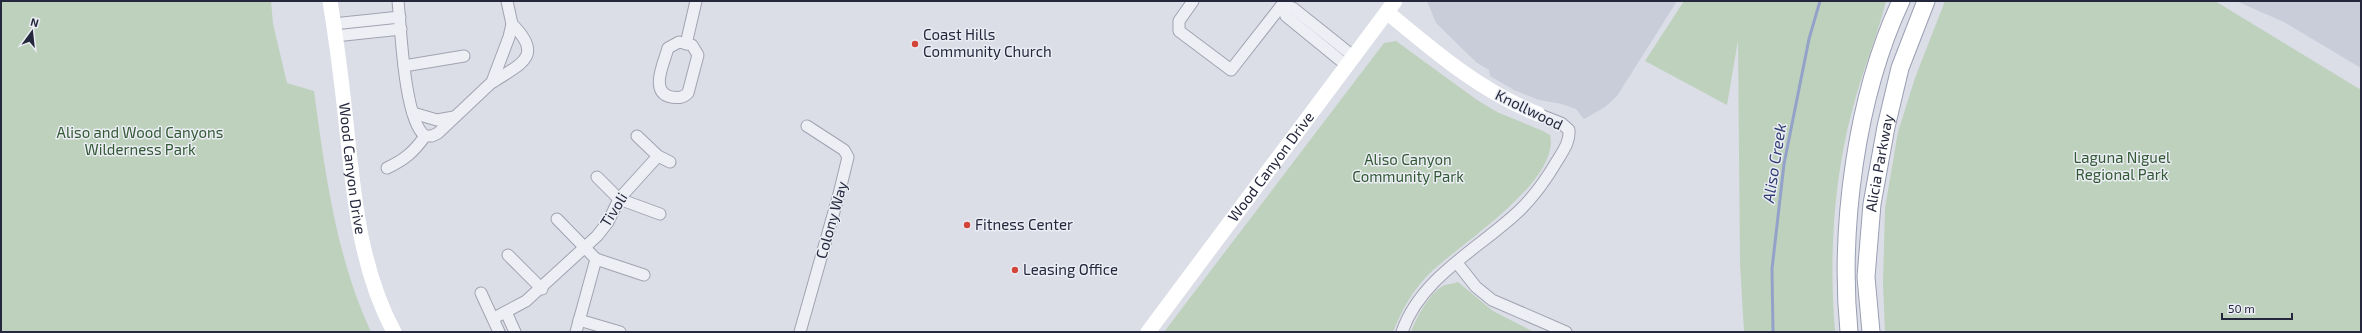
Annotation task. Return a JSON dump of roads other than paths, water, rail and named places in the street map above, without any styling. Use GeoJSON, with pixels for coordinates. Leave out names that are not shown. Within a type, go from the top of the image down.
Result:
{"type":"FeatureCollection","features":[{"type":"Feature","properties":{"kind":"main road","name":"Wood Canyon Drive"},"geometry":{"type":"LineString","coordinates":[[330,1],[356,215],[364,253],[378,297],[394,332]]}},
{"type":"Feature","properties":{"kind":"main road","name":"Alicia Parkway"},"geometry":{"type":"LineString","coordinates":[[1849,332],[1845,277],[1849,202],[1862,124],[1876,67],[1901,1]]}},
{"type":"Feature","properties":{"kind":"main road","name":"Alicia Parkway"},"geometry":{"type":"LineString","coordinates":[[1871,332],[1866,277],[1872,204],[1886,128],[1900,68],[1926,1]]}},
{"type":"Feature","properties":{"kind":"main road","name":"Wood Canyon Drive"},"geometry":{"type":"LineString","coordinates":[[1148,332],[1391,6]]}},
{"type":"Feature","properties":{"kind":"main road","name":"Knollwood"},"geometry":{"type":"LineString","coordinates":[[1391,6],[1471,79],[1494,94],[1538,114]]}},
{"type":"Feature","properties":{"kind":"street"},"geometry":{"type":"LineString","coordinates":[[398,1],[404,66],[413,113],[416,126],[425,136],[432,136],[438,133],[492,82],[517,67],[524,60],[528,53],[524,36],[512,24]]}},
{"type":"Feature","properties":{"kind":"street"},"geometry":{"type":"LineString","coordinates":[[492,82],[509,37],[512,24],[507,1]]}},
{"type":"Feature","properties":{"kind":"street"},"geometry":{"type":"LineString","coordinates":[[686,44],[696,1]]}},
{"type":"Feature","properties":{"kind":"street"},"geometry":{"type":"LineString","coordinates":[[1193,1],[1178,21],[1179,30],[1231,70],[1283,3],[1293,8],[1350,61]]}},
{"type":"Feature","properties":{"kind":"street"},"geometry":{"type":"LineString","coordinates":[[334,30],[400,17]]}},
{"type":"Feature","properties":{"kind":"street"},"geometry":{"type":"LineString","coordinates":[[334,30],[401,29]]}},
{"type":"Feature","properties":{"kind":"street"},"geometry":{"type":"LineString","coordinates":[[679,42],[686,44],[692,45],[698,55],[688,93],[684,97],[668,96],[661,92],[658,85],[668,48],[679,42]]}},
{"type":"Feature","properties":{"kind":"street"},"geometry":{"type":"LineString","coordinates":[[404,66],[464,56]]}},
{"type":"Feature","properties":{"kind":"street"},"geometry":{"type":"LineString","coordinates":[[413,113],[437,120],[454,117]]}},
{"type":"Feature","properties":{"kind":"street","name":"Knollwood"},"geometry":{"type":"LineString","coordinates":[[1457,263],[1529,200],[1542,184],[1568,143],[1569,137],[1567,127],[1538,114]]}},
{"type":"Feature","properties":{"kind":"street","name":"Colony Way"},"geometry":{"type":"LineString","coordinates":[[800,332],[839,194],[848,156],[844,150],[807,126]]}},
{"type":"Feature","properties":{"kind":"street"},"geometry":{"type":"LineString","coordinates":[[387,168],[404,160],[415,151],[425,136]]}},
{"type":"Feature","properties":{"kind":"street"},"geometry":{"type":"LineString","coordinates":[[637,136],[658,156],[670,162]]}},
{"type":"Feature","properties":{"kind":"street","name":"Tivoli"},"geometry":{"type":"LineString","coordinates":[[494,318],[526,301],[542,289],[586,247],[608,222],[619,198],[658,156]]}},
{"type":"Feature","properties":{"kind":"street"},"geometry":{"type":"LineString","coordinates":[[597,177],[619,198],[660,214]]}},
{"type":"Feature","properties":{"kind":"street"},"geometry":{"type":"LineString","coordinates":[[557,219],[586,247],[596,259],[644,275]]}},
{"type":"Feature","properties":{"kind":"street"},"geometry":{"type":"LineString","coordinates":[[508,255],[542,289]]}},
{"type":"Feature","properties":{"kind":"street"},"geometry":{"type":"LineString","coordinates":[[576,332],[596,259]]}},
{"type":"Feature","properties":{"kind":"street"},"geometry":{"type":"LineString","coordinates":[[1402,332],[1410,314],[1424,293],[1457,263],[1476,287],[1492,300],[1566,332]]}},
{"type":"Feature","properties":{"kind":"street"},"geometry":{"type":"LineString","coordinates":[[481,293],[494,318],[499,332]]}},
{"type":"Feature","properties":{"kind":"street"},"geometry":{"type":"LineString","coordinates":[[506,312],[515,332]]}},
{"type":"Feature","properties":{"kind":"street"},"geometry":{"type":"LineString","coordinates":[[579,320],[620,332]]}},
{"type":"Feature","properties":{"kind":"waterway","name":"Aliso Creek"},"geometry":{"type":"LineString","coordinates":[[1773,332],[1772,269],[1784,164],[1809,39],[1820,1]]}},
{"type":"Feature","properties":{"kind":"place","name":"Coast Hills Community Church"},"geometry":{"type":"Point","coordinates":[915,44]}},
{"type":"Feature","properties":{"kind":"place","name":"Fitness Center"},"geometry":{"type":"Point","coordinates":[967,225]}},
{"type":"Feature","properties":{"kind":"place","name":"Leasing Office"},"geometry":{"type":"Point","coordinates":[1015,270]}},
{"type":"Feature","properties":{"kind":"park label","name":"Aliso and Wood Canyons Wilderness Park"},"geometry":{"type":"Point","coordinates":[140,142]}},
{"type":"Feature","properties":{"kind":"park label","name":"Laguna Niguel Regional Park"},"geometry":{"type":"Point","coordinates":[2122,166]}},
{"type":"Feature","properties":{"kind":"park label","name":"Aliso Canyon Community Park"},"geometry":{"type":"Point","coordinates":[1408,168]}}]}
